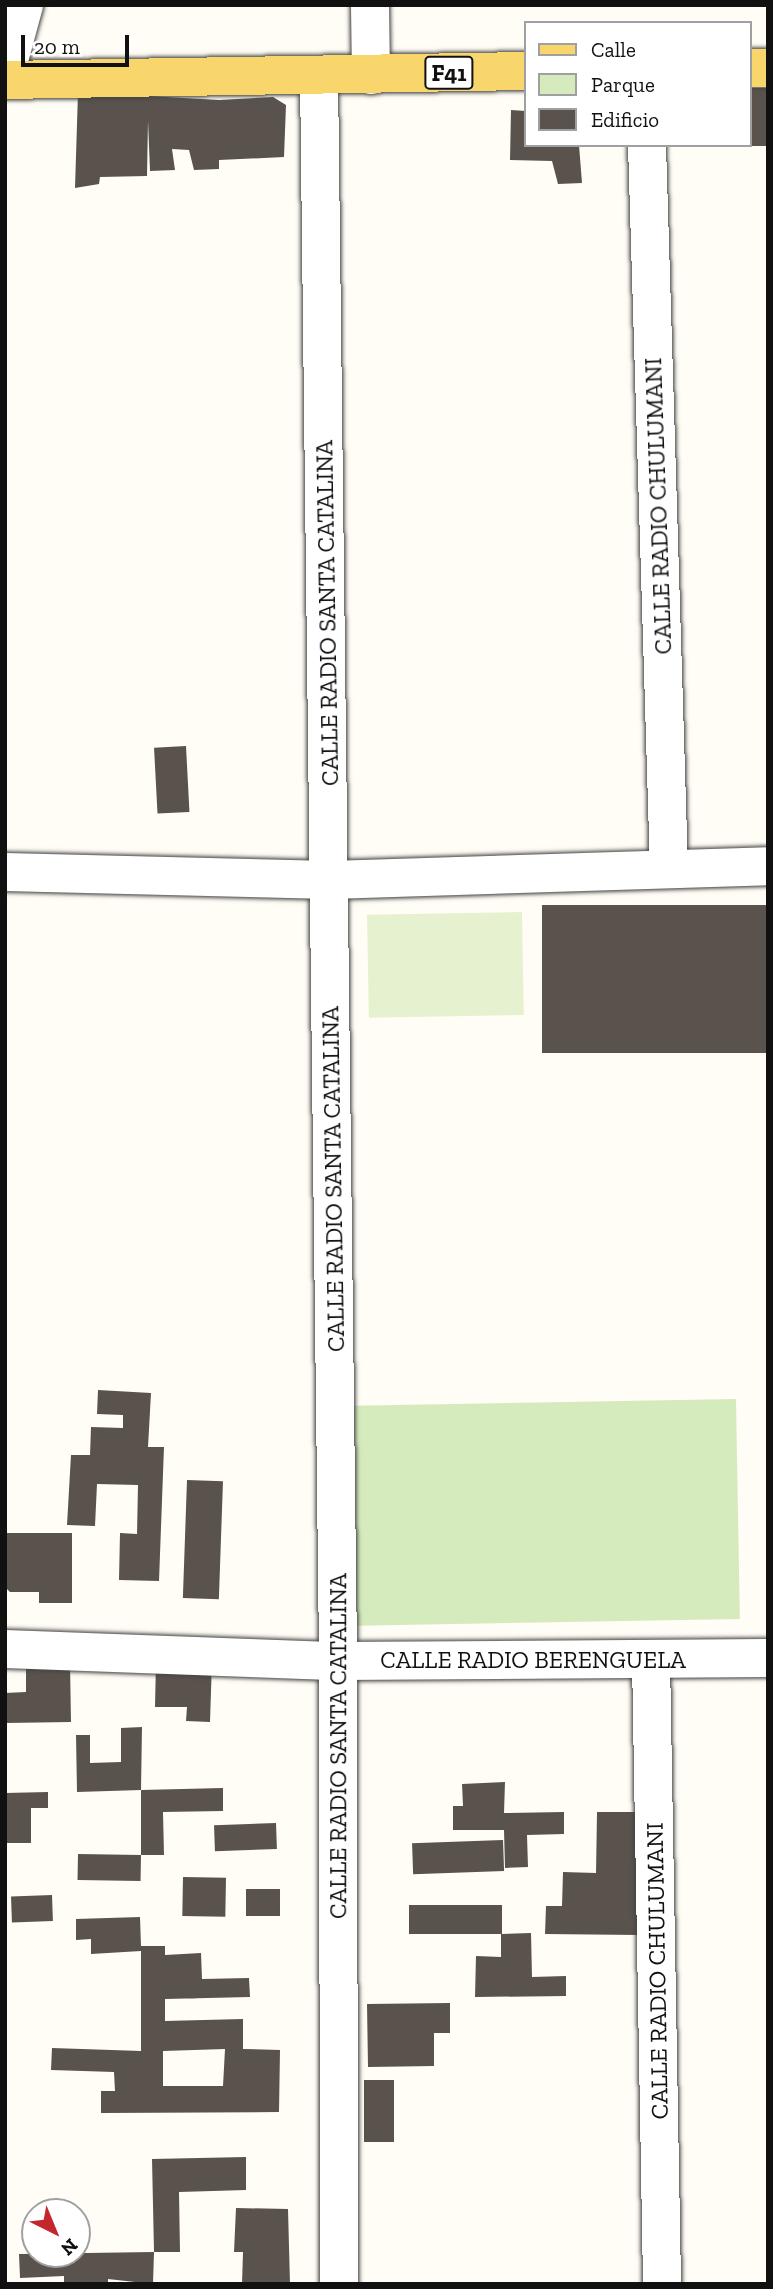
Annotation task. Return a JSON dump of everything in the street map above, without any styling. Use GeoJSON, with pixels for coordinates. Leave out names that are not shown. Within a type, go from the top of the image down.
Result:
{"type":"FeatureCollection","features":[{"type":"Feature","properties":{"kind":"main road","name":"F41"},"geometry":{"type":"LineString","coordinates":[[5,77],[371,75],[524,71]]}},
{"type":"Feature","properties":{"kind":"street"},"geometry":{"type":"LineString","coordinates":[[5,77],[24,5]]}},
{"type":"Feature","properties":{"kind":"street"},"geometry":{"type":"LineString","coordinates":[[370,5],[371,75]]}},
{"type":"Feature","properties":{"kind":"street","name":"CALLE RADIO SANTA CATALINA"},"geometry":{"type":"LineString","coordinates":[[319,75],[338,1661],[339,2284]]}},
{"type":"Feature","properties":{"kind":"street","name":"CALLE RADIO CHULUMANI"},"geometry":{"type":"LineString","coordinates":[[647,147],[669,868]]}},
{"type":"Feature","properties":{"kind":"street"},"geometry":{"type":"LineString","coordinates":[[5,872],[330,880],[768,866]]}},
{"type":"Feature","properties":{"kind":"street","name":"CALLE RADIO BERENGUELA"},"geometry":{"type":"LineString","coordinates":[[5,1649],[338,1661],[768,1658]]}},
{"type":"Feature","properties":{"kind":"street","name":"CALLE RADIO CHULUMANI"},"geometry":{"type":"LineString","coordinates":[[651,1659],[662,2284]]}},
{"type":"Feature","properties":{"kind":"green space"},"geometry":{"type":"Polygon","coordinates":[[[522,912],[524,1015],[369,1018],[367,915],[522,912]]]}},
{"type":"Feature","properties":{"kind":"green space"},"geometry":{"type":"Polygon","coordinates":[[[736,1399],[740,1619],[357,1626],[353,1406],[736,1399]]]}},
{"type":"Feature","properties":{"kind":"building"},"geometry":{"type":"Polygon","coordinates":[[[752,88],[768,88],[768,146],[752,146],[752,88]]]}},
{"type":"Feature","properties":{"kind":"building"},"geometry":{"type":"Polygon","coordinates":[[[78,92],[219,100],[273,97],[286,105],[284,157],[219,160],[219,169],[194,170],[189,150],[172,149],[175,170],[150,171],[148,121],[147,176],[100,177],[99,184],[75,188],[78,92]]]}},
{"type":"Feature","properties":{"kind":"building"},"geometry":{"type":"Polygon","coordinates":[[[511,110],[524,111],[524,147],[579,147],[582,183],[558,184],[552,161],[510,160],[511,110]]]}},
{"type":"Feature","properties":{"kind":"building"},"geometry":{"type":"Polygon","coordinates":[[[186,746],[189,812],[157,814],[154,748],[186,746]]]}},
{"type":"Feature","properties":{"kind":"building"},"geometry":{"type":"Polygon","coordinates":[[[542,905],[768,905],[768,1053],[542,1053],[542,905]]]}},
{"type":"Feature","properties":{"kind":"building"},"geometry":{"type":"Polygon","coordinates":[[[98,1390],[151,1393],[148,1447],[164,1447],[159,1581],[119,1580],[120,1533],[137,1534],[138,1485],[97,1484],[95,1526],[67,1525],[71,1455],[90,1455],[91,1427],[123,1428],[123,1415],[97,1414],[98,1390]]]}},
{"type":"Feature","properties":{"kind":"building"},"geometry":{"type":"Polygon","coordinates":[[[187,1480],[223,1481],[219,1599],[183,1598],[187,1480]]]}},
{"type":"Feature","properties":{"kind":"building"},"geometry":{"type":"Polygon","coordinates":[[[5,1533],[72,1533],[72,1603],[39,1603],[39,1592],[10,1592],[5,1587],[5,1533]]]}},
{"type":"Feature","properties":{"kind":"building"},"geometry":{"type":"Polygon","coordinates":[[[156,1660],[212,1661],[210,1722],[186,1721],[187,1707],[155,1707],[156,1660]]]}},
{"type":"Feature","properties":{"kind":"building"},"geometry":{"type":"Polygon","coordinates":[[[26,1663],[70,1663],[71,1722],[5,1723],[5,1693],[26,1692],[26,1663]]]}},
{"type":"Feature","properties":{"kind":"building"},"geometry":{"type":"Polygon","coordinates":[[[142,1727],[141,1790],[77,1792],[76,1735],[90,1735],[90,1763],[121,1762],[121,1728],[142,1727]]]}},
{"type":"Feature","properties":{"kind":"building"},"geometry":{"type":"Polygon","coordinates":[[[505,1782],[504,1813],[564,1812],[564,1834],[527,1835],[528,1867],[505,1868],[504,1830],[453,1830],[453,1806],[463,1806],[462,1784],[505,1782]]]}},
{"type":"Feature","properties":{"kind":"building"},"geometry":{"type":"Polygon","coordinates":[[[223,1788],[223,1811],[163,1812],[164,1855],[141,1855],[141,1790],[223,1788]]]}},
{"type":"Feature","properties":{"kind":"building"},"geometry":{"type":"Polygon","coordinates":[[[48,1792],[48,1808],[31,1808],[31,1843],[5,1843],[5,1793],[48,1792]]]}},
{"type":"Feature","properties":{"kind":"building"},"geometry":{"type":"Polygon","coordinates":[[[597,1812],[641,1812],[639,1935],[545,1934],[546,1906],[562,1906],[563,1872],[596,1873],[597,1812]]]}},
{"type":"Feature","properties":{"kind":"building"},"geometry":{"type":"Polygon","coordinates":[[[276,1823],[277,1849],[215,1851],[214,1825],[276,1823]]]}},
{"type":"Feature","properties":{"kind":"building"},"geometry":{"type":"Polygon","coordinates":[[[503,1840],[504,1871],[413,1874],[412,1843],[503,1840]]]}},
{"type":"Feature","properties":{"kind":"building"},"geometry":{"type":"Polygon","coordinates":[[[78,1854],[141,1855],[141,1881],[78,1880],[78,1854]]]}},
{"type":"Feature","properties":{"kind":"building"},"geometry":{"type":"Polygon","coordinates":[[[183,1877],[226,1878],[225,1917],[182,1916],[183,1877]]]}},
{"type":"Feature","properties":{"kind":"building"},"geometry":{"type":"Polygon","coordinates":[[[246,1889],[280,1889],[280,1916],[246,1916],[246,1889]]]}},
{"type":"Feature","properties":{"kind":"building"},"geometry":{"type":"Polygon","coordinates":[[[52,1895],[53,1921],[12,1922],[11,1896],[52,1895]]]}},
{"type":"Feature","properties":{"kind":"building"},"geometry":{"type":"Polygon","coordinates":[[[409,1905],[502,1905],[502,1934],[409,1934],[409,1905]]]}},
{"type":"Feature","properties":{"kind":"building"},"geometry":{"type":"Polygon","coordinates":[[[140,1917],[141,1946],[165,1946],[165,1955],[201,1953],[202,1979],[249,1978],[250,1997],[165,1999],[165,2021],[243,2019],[243,2049],[280,2050],[279,2112],[101,2113],[101,2091],[115,2091],[114,2072],[51,2070],[52,2048],[141,2051],[141,1951],[91,1954],[91,1939],[76,1940],[76,1919],[140,1917]],[[225,2049],[163,2051],[163,2086],[223,2086],[225,2049]]]}},
{"type":"Feature","properties":{"kind":"building"},"geometry":{"type":"Polygon","coordinates":[[[531,1933],[532,1977],[566,1976],[566,1996],[475,1997],[476,1956],[501,1957],[501,1934],[531,1933]]]}},
{"type":"Feature","properties":{"kind":"building"},"geometry":{"type":"Polygon","coordinates":[[[450,2003],[450,2033],[434,2033],[434,2066],[368,2067],[367,2004],[450,2003]]]}},
{"type":"Feature","properties":{"kind":"building"},"geometry":{"type":"Polygon","coordinates":[[[364,2080],[394,2080],[394,2142],[364,2142],[364,2080]]]}},
{"type":"Feature","properties":{"kind":"building"},"geometry":{"type":"Polygon","coordinates":[[[246,2157],[246,2190],[179,2192],[180,2252],[154,2252],[152,2159],[246,2157]]]}},
{"type":"Feature","properties":{"kind":"building"},"geometry":{"type":"Polygon","coordinates":[[[236,2208],[288,2209],[290,2284],[242,2284],[243,2252],[234,2252],[236,2208]]]}},
{"type":"Feature","properties":{"kind":"building"},"geometry":{"type":"Polygon","coordinates":[[[154,2252],[153,2284],[108,2279],[108,2284],[64,2284],[64,2276],[20,2278],[19,2254],[21,2268],[91,2268],[91,2253],[154,2252]]]}}]}
